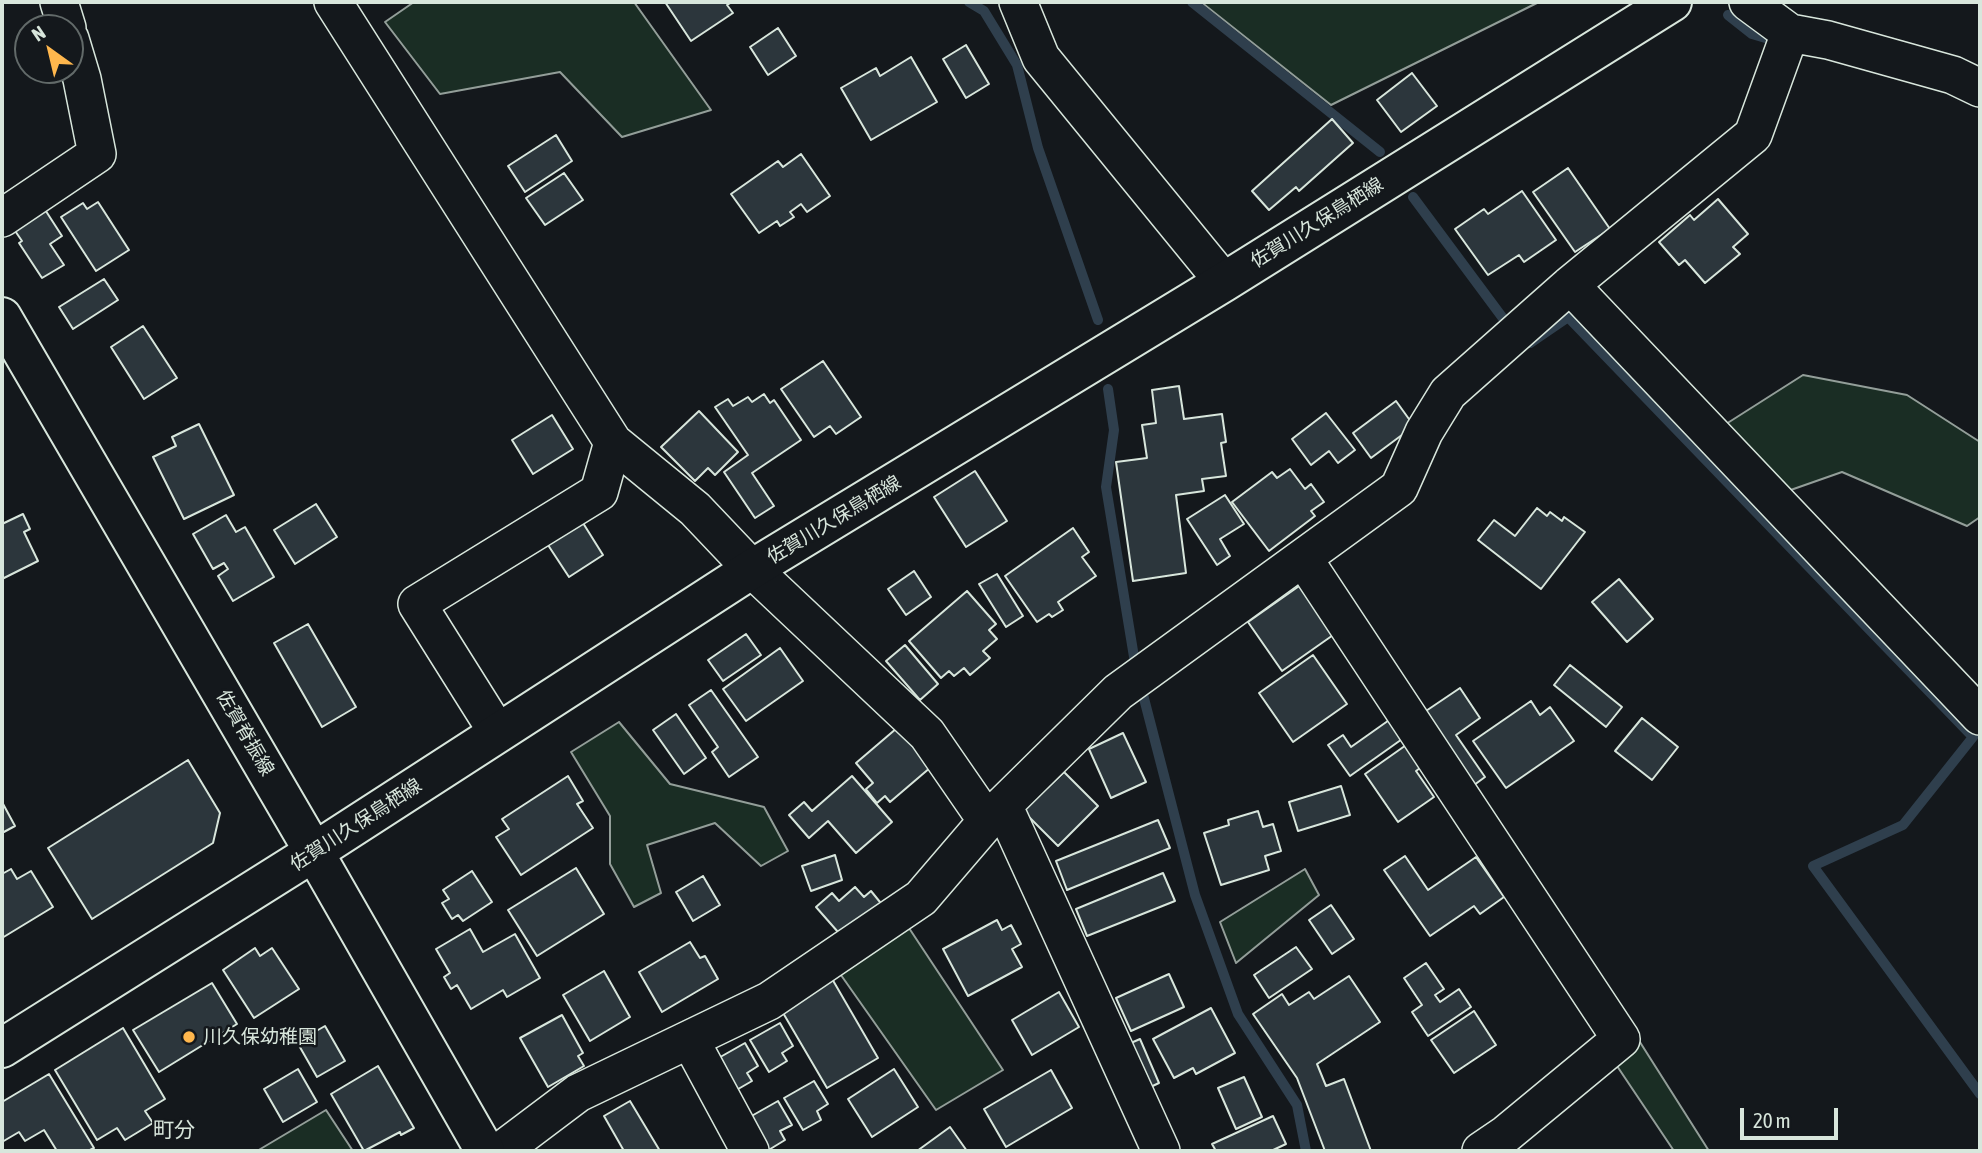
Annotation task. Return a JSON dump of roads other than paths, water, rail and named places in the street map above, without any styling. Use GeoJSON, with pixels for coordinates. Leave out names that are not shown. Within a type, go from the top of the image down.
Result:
{"type":"FeatureCollection","features":[{"type":"Feature","properties":{"kind":"main road","name":"佐賀川久保鳥栖線"},"geometry":{"type":"LineString","coordinates":[[2,1048],[314,852],[752,569],[1224,282],[1672,2]]}},
{"type":"Feature","properties":{"kind":"main road","name":"佐賀脊振線"},"geometry":{"type":"LineString","coordinates":[[2,317],[485,1151]]}},
{"type":"Feature","properties":{"kind":"street"},"geometry":{"type":"LineString","coordinates":[[333,2],[613,442],[695,509],[752,569],[927,734],[995,813],[1161,1151]]}},
{"type":"Feature","properties":{"kind":"street"},"geometry":{"type":"LineString","coordinates":[[1018,2],[1041,58],[1224,282]]}},
{"type":"Feature","properties":{"kind":"street"},"geometry":{"type":"LineString","coordinates":[[1748,2],[1790,33],[1828,40],[1953,75],[1980,88]]}},
{"type":"Feature","properties":{"kind":"street"},"geometry":{"type":"LineString","coordinates":[[501,1151],[578,1093],[769,1002],[921,898],[995,813],[1118,692],[1399,488],[1424,432],[1448,393],[1570,285],[1753,135],[1790,33]]}},
{"type":"Feature","properties":{"kind":"street"},"geometry":{"type":"LineString","coordinates":[[2,218],[97,154],[83,84]]}},
{"type":"Feature","properties":{"kind":"street"},"geometry":{"type":"LineString","coordinates":[[1570,285],[1980,716]]}},
{"type":"Feature","properties":{"kind":"street"},"geometry":{"type":"LineString","coordinates":[[498,733],[417,604],[599,492],[613,442]]}},
{"type":"Feature","properties":{"kind":"street"},"geometry":{"type":"LineString","coordinates":[[1303,558],[1621,1039],[1506,1134],[1481,1151]]}},
{"type":"Feature","properties":{"kind":"street"},"geometry":{"type":"LineString","coordinates":[[690,1040],[750,1151]]}},
{"type":"Feature","properties":{"kind":"waterway"},"geometry":{"type":"LineString","coordinates":[[969,2],[984,11],[1017,65],[1038,148],[1098,320]]}},
{"type":"Feature","properties":{"kind":"waterway"},"geometry":{"type":"LineString","coordinates":[[1192,2],[1380,152]]}},
{"type":"Feature","properties":{"kind":"waterway"},"geometry":{"type":"LineString","coordinates":[[1728,15],[1752,34],[1779,42]]}},
{"type":"Feature","properties":{"kind":"waterway"},"geometry":{"type":"LineString","coordinates":[[1413,197],[1511,329]]}},
{"type":"Feature","properties":{"kind":"waterway"},"geometry":{"type":"LineString","coordinates":[[1530,343],[1568,317],[1973,737],[1903,825],[1813,866],[1980,1094]]}},
{"type":"Feature","properties":{"kind":"waterway"},"geometry":{"type":"LineString","coordinates":[[1108,389],[1114,430],[1106,487],[1136,669]]}},
{"type":"Feature","properties":{"kind":"waterway"},"geometry":{"type":"LineString","coordinates":[[1140,683],[1195,895],[1238,1014],[1297,1105],[1306,1151]]}},
{"type":"Feature","properties":{"kind":"place","name":"川久保幼稚園"},"geometry":{"type":"Point","coordinates":[189,1037]}},
{"type":"Feature","properties":{"kind":"district","name":"町分"},"geometry":{"type":"Point","coordinates":[174,1130]}}]}
